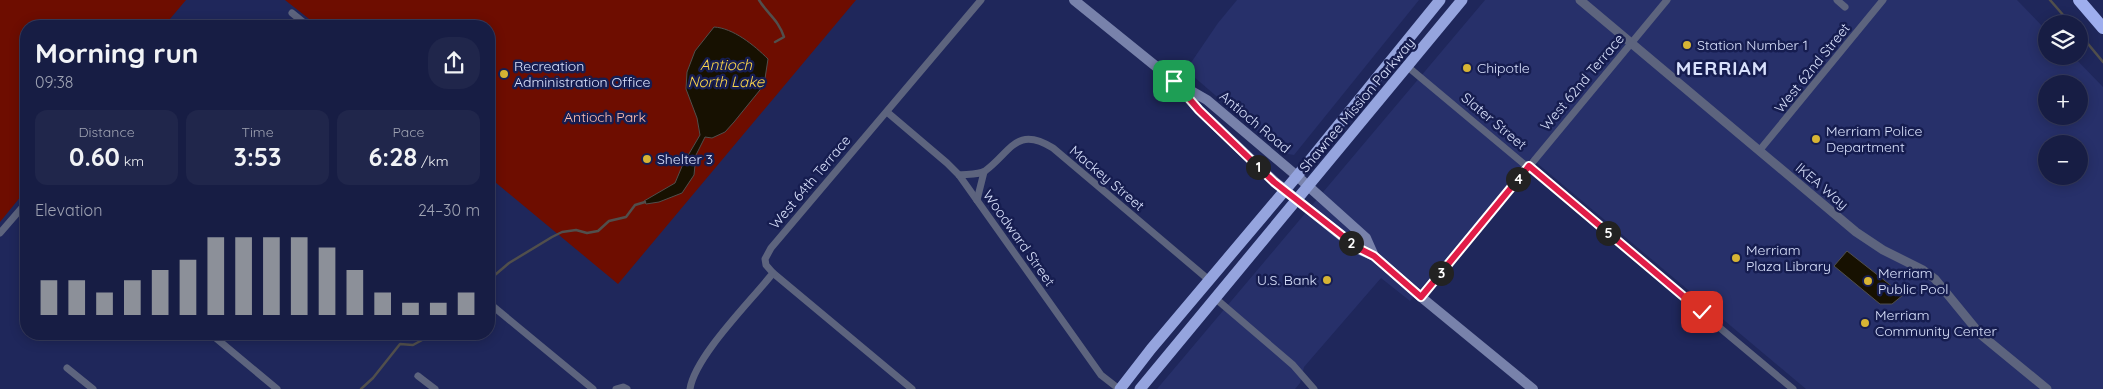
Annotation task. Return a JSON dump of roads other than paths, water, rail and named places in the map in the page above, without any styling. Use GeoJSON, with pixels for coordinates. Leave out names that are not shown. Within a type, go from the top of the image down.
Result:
{"type":"FeatureCollection","features":[{"type":"Feature","properties":{"kind":"highway","name":"Shawnee Mission Parkway"},"geometry":{"type":"LineString","coordinates":[[1119,389],[1286,190],[1440,0]]}},
{"type":"Feature","properties":{"kind":"highway","name":"Shawnee Mission Parkway"},"geometry":{"type":"LineString","coordinates":[[1140,389],[1462,0]]}},
{"type":"Feature","properties":{"kind":"highway"},"geometry":{"type":"LineString","coordinates":[[2079,0],[2103,28]]}},
{"type":"Feature","properties":{"kind":"highway"},"geometry":{"type":"LineString","coordinates":[[1408,67],[1408,58],[1428,15]]}},
{"type":"Feature","properties":{"kind":"main road","name":"Antioch Road"},"geometry":{"type":"LineString","coordinates":[[1074,0],[1174,81],[1207,100],[1309,186],[1366,238],[1374,256]]}},
{"type":"Feature","properties":{"kind":"main road","name":"Antioch Road"},"geometry":{"type":"LineString","coordinates":[[1174,81],[1199,110],[1286,190],[1358,248],[1374,256],[1533,389]]}},
{"type":"Feature","properties":{"kind":"street","name":"West 64th Terrace"},"geometry":{"type":"LineString","coordinates":[[773,273],[766,266],[764,260],[771,248],[981,0]]}},
{"type":"Feature","properties":{"kind":"street","name":"IKEA Way"},"geometry":{"type":"LineString","coordinates":[[1580,0],[1630,44],[1856,232],[1883,250],[1913,264],[1935,279],[1980,334],[2047,389]]}},
{"type":"Feature","properties":{"kind":"street","name":"West 62nd Terrace"},"geometry":{"type":"LineString","coordinates":[[1421,297],[1667,0]]}},
{"type":"Feature","properties":{"kind":"street"},"geometry":{"type":"LineString","coordinates":[[1837,0],[1845,7]]}},
{"type":"Feature","properties":{"kind":"street","name":"West 62nd Street"},"geometry":{"type":"LineString","coordinates":[[1759,151],[1883,0]]}},
{"type":"Feature","properties":{"kind":"street"},"geometry":{"type":"LineString","coordinates":[[292,13],[296,20]]}},
{"type":"Feature","properties":{"kind":"street","name":"Slater Street"},"geometry":{"type":"LineString","coordinates":[[1408,67],[1529,166],[1793,389]]}},
{"type":"Feature","properties":{"kind":"street","name":"Woodward Street"},"geometry":{"type":"LineString","coordinates":[[887,112],[959,175],[1101,374],[1119,389]]}},
{"type":"Feature","properties":{"kind":"street","name":"Mackey Street"},"geometry":{"type":"LineString","coordinates":[[984,172],[1010,146],[1017,142],[1025,139],[1044,143],[1209,280]]}},
{"type":"Feature","properties":{"kind":"street"},"geometry":{"type":"LineString","coordinates":[[959,175],[984,172],[977,200]]}},
{"type":"Feature","properties":{"kind":"street"},"geometry":{"type":"LineString","coordinates":[[0,233],[20,210]]}},
{"type":"Feature","properties":{"kind":"street"},"geometry":{"type":"LineString","coordinates":[[690,389],[694,374],[704,357],[773,273],[912,389]]}},
{"type":"Feature","properties":{"kind":"street"},"geometry":{"type":"LineString","coordinates":[[1214,298],[1293,365],[1314,389]]}},
{"type":"Feature","properties":{"kind":"street"},"geometry":{"type":"LineString","coordinates":[[495,308],[593,389]]}},
{"type":"Feature","properties":{"kind":"street"},"geometry":{"type":"LineString","coordinates":[[218,340],[277,389]]}},
{"type":"Feature","properties":{"kind":"street"},"geometry":{"type":"LineString","coordinates":[[67,368],[93,389]]}},
{"type":"Feature","properties":{"kind":"street"},"geometry":{"type":"LineString","coordinates":[[418,376],[435,389]]}},
{"type":"Feature","properties":{"kind":"street"},"geometry":{"type":"LineString","coordinates":[[616,389],[623,387],[627,389]]}},
{"type":"Feature","properties":{"kind":"water","name":"Antioch North Lake"},"geometry":{"type":"Polygon","coordinates":[[[714,27],[736,34],[750,43],[768,59],[764,85],[725,132],[712,138],[705,137],[696,155],[694,175],[682,193],[659,202],[646,204],[644,201],[675,183],[683,164],[700,135],[697,118],[686,89],[687,72],[695,51],[714,27]]]}},
{"type":"Feature","properties":{"kind":"water","name":"Merriam Public Pool"},"geometry":{"type":"Polygon","coordinates":[[[1847,251],[1903,295],[1892,304],[1880,304],[1834,266],[1847,251]]]}},
{"type":"Feature","properties":{"kind":"waterway"},"geometry":{"type":"LineString","coordinates":[[759,0],[776,21],[784,37],[775,42]]}},
{"type":"Feature","properties":{"kind":"waterway"},"geometry":{"type":"LineString","coordinates":[[2050,0],[2063,15]]}},
{"type":"Feature","properties":{"kind":"waterway"},"geometry":{"type":"LineString","coordinates":[[2088,44],[2103,62]]}},
{"type":"Feature","properties":{"kind":"waterway"},"geometry":{"type":"LineString","coordinates":[[495,275],[509,263],[562,232],[576,230],[587,233],[598,231],[609,221],[626,217],[635,205],[645,202]]}},
{"type":"Feature","properties":{"kind":"waterway"},"geometry":{"type":"LineString","coordinates":[[361,389],[373,378],[400,344],[413,345],[422,340]]}},
{"type":"Feature","properties":{"kind":"place","name":"Station Number 1"},"geometry":{"type":"Point","coordinates":[1687,45]}},
{"type":"Feature","properties":{"kind":"place","name":"Chipotle"},"geometry":{"type":"Point","coordinates":[1467,68]}},
{"type":"Feature","properties":{"kind":"place","name":"Recreation Administration Office"},"geometry":{"type":"Point","coordinates":[504,74]}},
{"type":"Feature","properties":{"kind":"place","name":"Merriam Police Department"},"geometry":{"type":"Point","coordinates":[1816,139]}},
{"type":"Feature","properties":{"kind":"place","name":"Shelter 3"},"geometry":{"type":"Point","coordinates":[647,159]}},
{"type":"Feature","properties":{"kind":"place","name":"Merriam Plaza Library"},"geometry":{"type":"Point","coordinates":[1736,258]}},
{"type":"Feature","properties":{"kind":"place","name":"U.S. Bank"},"geometry":{"type":"Point","coordinates":[1327,280]}},
{"type":"Feature","properties":{"kind":"place","name":"Merriam Public Pool"},"geometry":{"type":"Point","coordinates":[1868,281]}},
{"type":"Feature","properties":{"kind":"place","name":"Merriam Community Center"},"geometry":{"type":"Point","coordinates":[1865,323]}},
{"type":"Feature","properties":{"kind":"district","name":"MERRIAM"},"geometry":{"type":"Point","coordinates":[1722,68]}},
{"type":"Feature","properties":{"kind":"park label","name":"Antioch Park"},"geometry":{"type":"Point","coordinates":[605,117]}}]}
